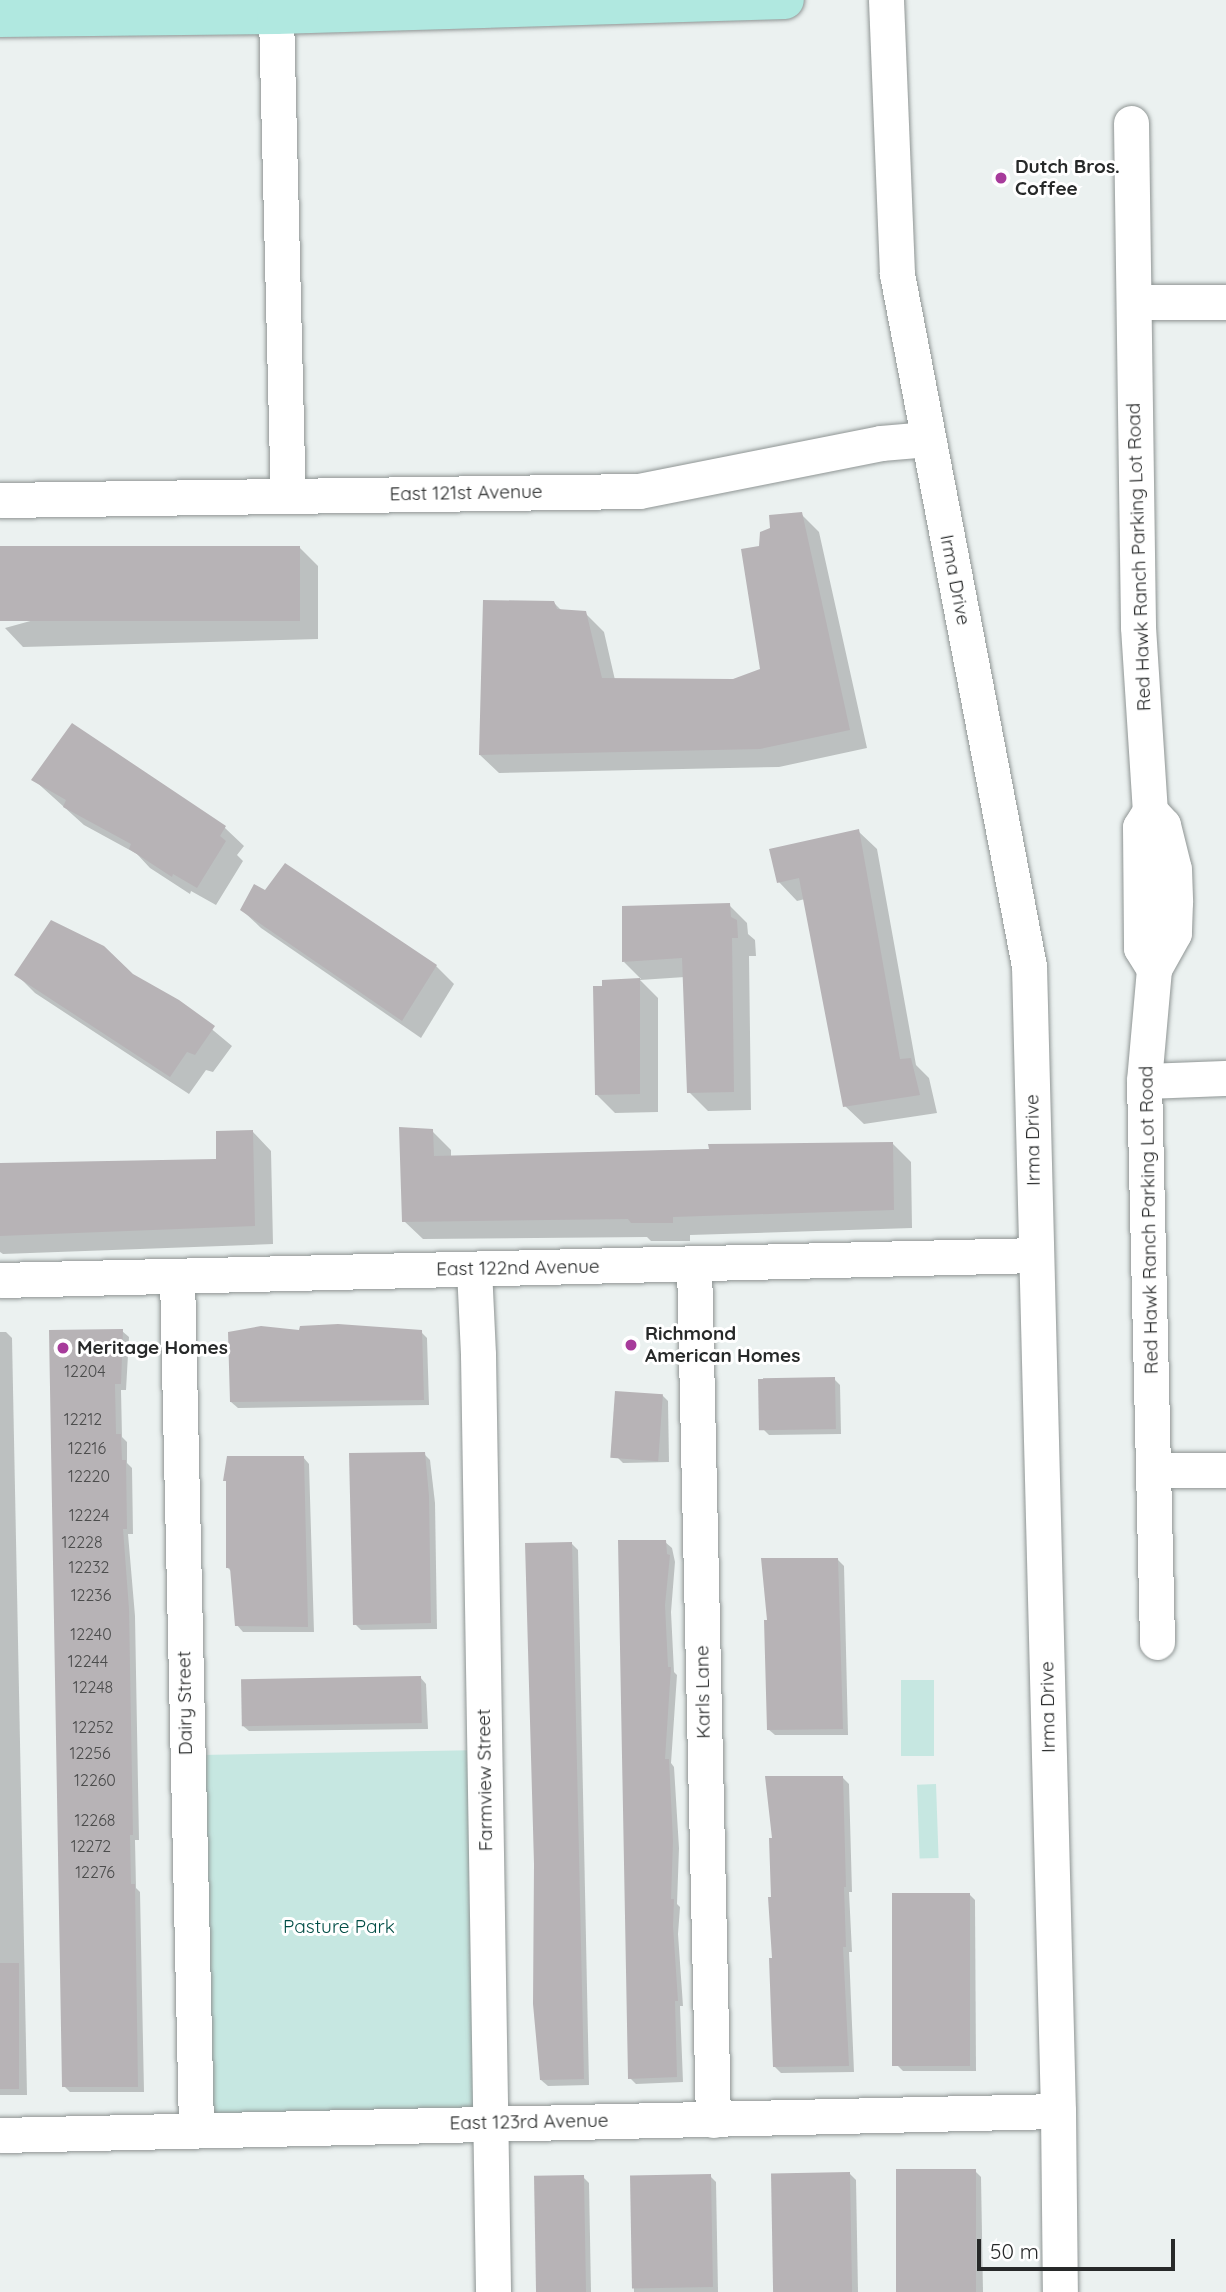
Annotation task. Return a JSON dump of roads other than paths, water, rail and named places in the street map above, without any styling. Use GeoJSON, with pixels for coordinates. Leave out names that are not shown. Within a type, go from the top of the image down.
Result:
{"type":"FeatureCollection","features":[{"type":"Feature","properties":{"kind":"main road"},"geometry":{"type":"LineString","coordinates":[[0,18],[276,15],[785,0]]}},
{"type":"Feature","properties":{"kind":"street","name":"Irma Drive"},"geometry":{"type":"LineString","coordinates":[[886,0],[897,274],[1029,966],[1058,2111],[1060,2292]]}},
{"type":"Feature","properties":{"kind":"street"},"geometry":{"type":"LineString","coordinates":[[276,15],[288,496]]}},
{"type":"Feature","properties":{"kind":"street","name":"Red Hawk Ranch Parking Lot Road"},"geometry":{"type":"LineString","coordinates":[[1131,123],[1138,627],[1150,811],[1163,825],[1174,869],[1174,933],[1154,969],[1144,1080],[1157,1642]]}},
{"type":"Feature","properties":{"kind":"street"},"geometry":{"type":"LineString","coordinates":[[1133,302],[1226,302]]}},
{"type":"Feature","properties":{"kind":"street","name":"East 121st Avenue"},"geometry":{"type":"LineString","coordinates":[[0,500],[639,491],[881,443],[928,439]]}},
{"type":"Feature","properties":{"kind":"street"},"geometry":{"type":"LineString","coordinates":[[1144,1080],[1226,1079]]}},
{"type":"Feature","properties":{"kind":"street","name":"East 122nd Avenue"},"geometry":{"type":"LineString","coordinates":[[0,1280],[1036,1255]]}},
{"type":"Feature","properties":{"kind":"street","name":"Karls Lane"},"geometry":{"type":"LineString","coordinates":[[694,1264],[713,2120]]}},
{"type":"Feature","properties":{"kind":"street","name":"Farmview Street"},"geometry":{"type":"LineString","coordinates":[[474,1269],[478,1355],[493,2292]]}},
{"type":"Feature","properties":{"kind":"street","name":"Dairy Street"},"geometry":{"type":"LineString","coordinates":[[177,1277],[196,2129]]}},
{"type":"Feature","properties":{"kind":"street"},"geometry":{"type":"LineString","coordinates":[[1153,1470],[1226,1470]]}},
{"type":"Feature","properties":{"kind":"street","name":"East 123rd Avenue"},"geometry":{"type":"LineString","coordinates":[[0,2135],[1058,2111]]}},
{"type":"Feature","properties":{"kind":"place","name":"Dutch Bros. Coffee"},"geometry":{"type":"Point","coordinates":[1001,178]}},
{"type":"Feature","properties":{"kind":"place","name":"Richmond American Homes"},"geometry":{"type":"Point","coordinates":[631,1345]}},
{"type":"Feature","properties":{"kind":"place","name":"Meritage Homes"},"geometry":{"type":"Point","coordinates":[63,1348]}},
{"type":"Feature","properties":{"kind":"park label","name":"Pasture Park"},"geometry":{"type":"Point","coordinates":[339,1927]}}]}
